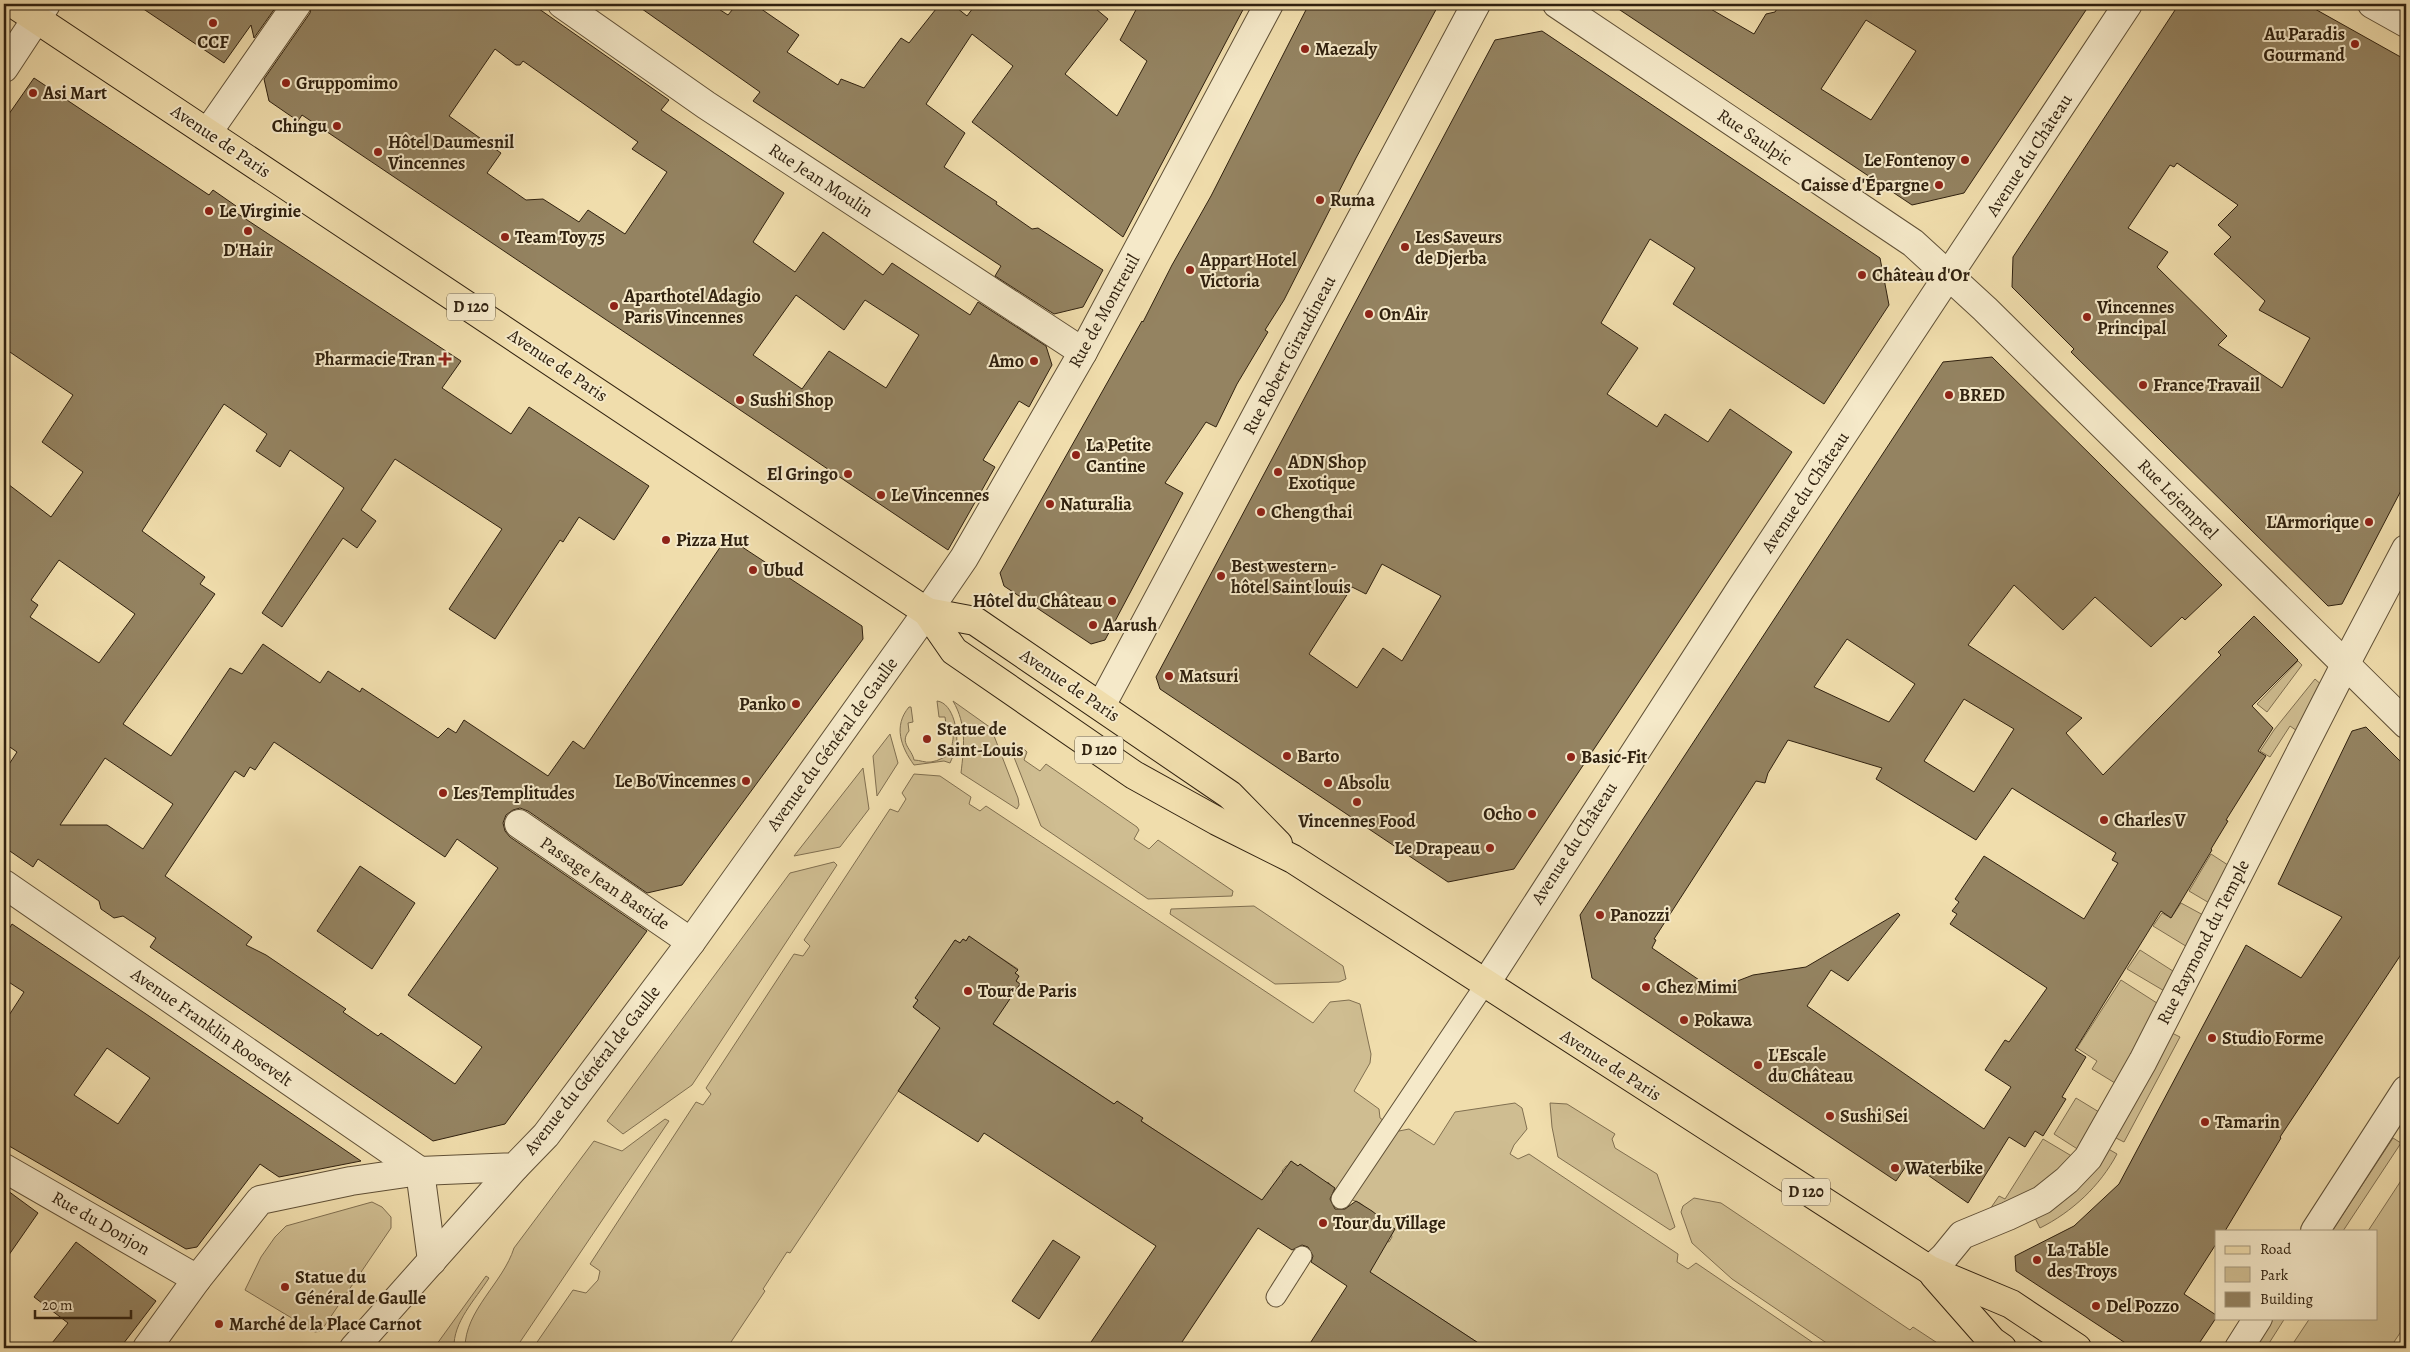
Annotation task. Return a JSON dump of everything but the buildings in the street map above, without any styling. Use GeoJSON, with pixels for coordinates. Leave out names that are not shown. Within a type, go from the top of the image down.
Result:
{"type":"FeatureCollection","features":[{"type":"Feature","properties":{"kind":"main road","name":"Avenue de Paris"},"geometry":{"type":"LineString","coordinates":[[14,4],[41,11],[208,132],[927,612],[954,651],[1134,775],[1293,860],[1930,1270],[2011,1304],[2077,1348]]}},
{"type":"Feature","properties":{"kind":"main road","name":"Avenue de Paris"},"geometry":{"type":"LineString","coordinates":[[927,612],[975,621],[1101,706],[1230,794],[1293,860]]}},
{"type":"Feature","properties":{"kind":"main road","name":"Avenue de Paris"},"geometry":{"type":"LineString","coordinates":[[1930,1270],[1992,1341],[2002,1348]]}},
{"type":"Feature","properties":{"kind":"street"},"geometry":{"type":"LineString","coordinates":[[208,132],[297,4]]}},
{"type":"Feature","properties":{"kind":"street","name":"Rue Jean Moulin"},"geometry":{"type":"LineString","coordinates":[[562,4],[706,105],[1083,352]]}},
{"type":"Feature","properties":{"kind":"street","name":"Rue de Montreuil"},"geometry":{"type":"LineString","coordinates":[[927,612],[964,558],[1083,352],[1269,4]]}},
{"type":"Feature","properties":{"kind":"street","name":"Rue Robert Giraudineau"},"geometry":{"type":"LineString","coordinates":[[1101,706],[1476,4]]}},
{"type":"Feature","properties":{"kind":"street","name":"Rue Saulpic"},"geometry":{"type":"LineString","coordinates":[[1557,4],[1913,243],[1950,274]]}},
{"type":"Feature","properties":{"kind":"street","name":"Avenue du Château"},"geometry":{"type":"LineString","coordinates":[[1486,983],[1740,590],[2128,4]]}},
{"type":"Feature","properties":{"kind":"street"},"geometry":{"type":"LineString","coordinates":[[2372,4],[2406,23]]}},
{"type":"Feature","properties":{"kind":"street"},"geometry":{"type":"LineString","coordinates":[[4,68],[41,11]]}},
{"type":"Feature","properties":{"kind":"street","name":"Rue Lejemptel"},"geometry":{"type":"LineString","coordinates":[[1950,274],[2406,724]]}},
{"type":"Feature","properties":{"kind":"street","name":"Rue Raymond du Temple"},"geometry":{"type":"LineString","coordinates":[[1930,1270],[1944,1258],[1962,1234],[2042,1200],[2067,1180],[2088,1158],[2143,1060],[2406,549]]}},
{"type":"Feature","properties":{"kind":"street","name":"Avenue du Général de Gaulle"},"geometry":{"type":"LineString","coordinates":[[147,1348],[260,1200],[351,1181],[420,1171],[516,1167],[546,1135],[691,942],[927,612]]}},
{"type":"Feature","properties":{"kind":"street","name":"Passage Jean Bastide"},"geometry":{"type":"LineString","coordinates":[[519,824],[691,942]]}},
{"type":"Feature","properties":{"kind":"street","name":"Avenue Franklin Roosevelt"},"geometry":{"type":"LineString","coordinates":[[4,884],[420,1171]]}},
{"type":"Feature","properties":{"kind":"street"},"geometry":{"type":"LineString","coordinates":[[2316,1230],[2406,1090]]}},
{"type":"Feature","properties":{"kind":"street"},"geometry":{"type":"LineString","coordinates":[[354,1348],[516,1167]]}},
{"type":"Feature","properties":{"kind":"street","name":"Rue du Donjon"},"geometry":{"type":"LineString","coordinates":[[4,1168],[198,1279]]}},
{"type":"Feature","properties":{"kind":"street"},"geometry":{"type":"LineString","coordinates":[[420,1171],[432,1261]]}},
{"type":"Feature","properties":{"kind":"street"},"geometry":{"type":"LineString","coordinates":[[2239,1348],[2257,1320]]}},
{"type":"Feature","properties":{"kind":"lane"},"geometry":{"type":"LineString","coordinates":[[1341,1199],[1486,983]]}},
{"type":"Feature","properties":{"kind":"lane"},"geometry":{"type":"LineString","coordinates":[[1276,1297],[1302,1256]]}},
{"type":"Feature","properties":{"kind":"green space"},"geometry":{"type":"Polygon","coordinates":[[[2298,661],[2302,665],[2267,712],[2257,704],[2298,661]]]}},
{"type":"Feature","properties":{"kind":"green space"},"geometry":{"type":"Polygon","coordinates":[[[2315,679],[2324,687],[2300,733],[2290,726],[2270,757],[2260,751],[2274,730],[2315,679]]]}},
{"type":"Feature","properties":{"kind":"green space"},"geometry":{"type":"Polygon","coordinates":[[[937,701],[948,707],[954,720],[957,735],[955,752],[950,763],[944,761],[914,765],[902,744],[900,729],[904,714],[909,707],[911,707],[913,722],[908,723],[909,731],[905,739],[914,760],[931,762],[952,754],[953,734],[946,724],[945,717],[939,717],[937,701]]]}},
{"type":"Feature","properties":{"kind":"green space"},"geometry":{"type":"Polygon","coordinates":[[[953,701],[991,728],[1018,798],[1019,805],[1017,809],[961,773],[962,727],[961,719],[953,701]]]}},
{"type":"Feature","properties":{"kind":"green space"},"geometry":{"type":"Polygon","coordinates":[[[890,734],[898,763],[877,796],[873,756],[890,734]]]}},
{"type":"Feature","properties":{"kind":"green space"},"geometry":{"type":"Polygon","coordinates":[[[1021,746],[1027,752],[1024,760],[1040,771],[1046,764],[1137,827],[1139,830],[1134,839],[1149,849],[1158,840],[1233,891],[1232,896],[1148,899],[1041,826],[1010,747],[1021,746]]]}},
{"type":"Feature","properties":{"kind":"green space"},"geometry":{"type":"Polygon","coordinates":[[[863,768],[869,809],[840,847],[794,856],[863,768]]]}},
{"type":"Feature","properties":{"kind":"green space"},"geometry":{"type":"Polygon","coordinates":[[[914,774],[940,776],[971,797],[969,804],[980,811],[986,806],[1313,1023],[1330,1002],[1349,1000],[1360,1004],[1371,1054],[1370,1063],[1354,1091],[1379,1109],[1380,1118],[1399,1131],[1409,1129],[1434,1145],[1455,1112],[1515,1103],[1522,1108],[1527,1129],[1514,1145],[1510,1154],[1518,1159],[1529,1154],[1678,1254],[1677,1262],[1688,1269],[1696,1263],[1821,1348],[1486,1348],[1369,1272],[1386,1241],[1389,1242],[1392,1237],[1388,1222],[1383,1219],[1382,1221],[1360,1203],[1350,1199],[1348,1203],[1332,1194],[1335,1190],[1328,1182],[1326,1184],[1300,1164],[1298,1166],[1291,1161],[1282,1171],[1284,1174],[1262,1201],[1141,1121],[1142,1118],[1117,1101],[1114,1104],[992,1023],[1020,984],[1016,981],[1019,976],[1015,973],[1018,969],[969,937],[966,941],[963,939],[960,943],[955,940],[952,945],[956,949],[913,1007],[924,1016],[928,1011],[944,1023],[790,1253],[787,1252],[763,1289],[765,1291],[727,1348],[533,1348],[573,1290],[586,1293],[598,1280],[600,1271],[590,1264],[696,1102],[703,1105],[711,1094],[706,1088],[794,954],[803,956],[810,946],[804,940],[890,809],[898,812],[906,799],[902,793],[914,774]]]}},
{"type":"Feature","properties":{"kind":"green space"},"geometry":{"type":"Polygon","coordinates":[[[2211,854],[2231,867],[2211,904],[2189,891],[2211,854]]]}},
{"type":"Feature","properties":{"kind":"green space"},"geometry":{"type":"Polygon","coordinates":[[[834,862],[837,865],[692,1085],[623,1134],[607,1121],[790,873],[834,862]]]}},
{"type":"Feature","properties":{"kind":"green space"},"geometry":{"type":"Polygon","coordinates":[[[2181,903],[2205,916],[2189,948],[2153,926],[2162,913],[2171,918],[2181,903]]]}},
{"type":"Feature","properties":{"kind":"green space"},"geometry":{"type":"Polygon","coordinates":[[[1254,906],[1343,966],[1346,979],[1339,982],[1275,984],[1170,914],[1171,909],[1254,906]]]}},
{"type":"Feature","properties":{"kind":"green space"},"geometry":{"type":"Polygon","coordinates":[[[2140,950],[2176,973],[2166,992],[2127,969],[2140,950]]]}},
{"type":"Feature","properties":{"kind":"green space"},"geometry":{"type":"Polygon","coordinates":[[[2121,980],[2160,1005],[2115,1083],[2092,1069],[2097,1061],[2077,1048],[2121,980]]]}},
{"type":"Feature","properties":{"kind":"green space"},"geometry":{"type":"Polygon","coordinates":[[[2166,1030],[2180,1037],[2124,1142],[2112,1136],[2166,1030]]]}},
{"type":"Feature","properties":{"kind":"green space"},"geometry":{"type":"Polygon","coordinates":[[[2076,1098],[2099,1112],[2079,1150],[2054,1134],[2076,1098]]]}},
{"type":"Feature","properties":{"kind":"green space"},"geometry":{"type":"Polygon","coordinates":[[[1550,1103],[1567,1104],[1615,1134],[1612,1139],[1615,1148],[1657,1174],[1675,1227],[1670,1230],[1558,1157],[1552,1127],[1550,1103]]]}},
{"type":"Feature","properties":{"kind":"green space"},"geometry":{"type":"Polygon","coordinates":[[[665,1119],[669,1121],[516,1348],[465,1348],[471,1321],[502,1273],[514,1248],[594,1141],[622,1151],[665,1119]]]}},
{"type":"Feature","properties":{"kind":"green space"},"geometry":{"type":"Polygon","coordinates":[[[2393,1138],[2401,1143],[2344,1230],[2333,1230],[2393,1138]]]}},
{"type":"Feature","properties":{"kind":"green space"},"geometry":{"type":"Polygon","coordinates":[[[2043,1139],[2075,1158],[2048,1183],[1988,1212],[1999,1196],[2005,1199],[2043,1139]]]}},
{"type":"Feature","properties":{"kind":"green space"},"geometry":{"type":"Polygon","coordinates":[[[2105,1147],[2117,1154],[2094,1187],[2074,1206],[2040,1228],[2034,1216],[2105,1147]]]}},
{"type":"Feature","properties":{"kind":"green space"},"geometry":{"type":"Polygon","coordinates":[[[2406,1173],[2406,1324],[2390,1348],[2290,1348],[2309,1320],[2378,1320],[2378,1230],[2369,1230],[2406,1173]]]}},
{"type":"Feature","properties":{"kind":"green space"},"geometry":{"type":"Polygon","coordinates":[[[1694,1198],[1721,1203],[1910,1330],[1913,1327],[1945,1348],[1834,1348],[1732,1279],[1692,1243],[1681,1212],[1683,1206],[1694,1198]]]}},
{"type":"Feature","properties":{"kind":"green space"},"geometry":{"type":"Polygon","coordinates":[[[372,1202],[382,1207],[391,1217],[391,1228],[321,1331],[315,1332],[245,1290],[261,1257],[275,1237],[286,1226],[372,1202]]]}},
{"type":"Feature","properties":{"kind":"green space"},"geometry":{"type":"Polygon","coordinates":[[[486,1276],[489,1278],[457,1329],[454,1348],[434,1348],[486,1276]]]}},
{"type":"Feature","properties":{"kind":"green space"},"geometry":{"type":"Polygon","coordinates":[[[2273,1320],[2284,1320],[2266,1348],[2254,1348],[2273,1320]]]}},
{"type":"Feature","properties":{"kind":"place","name":"CCF"},"geometry":{"type":"Point","coordinates":[213,23]}},
{"type":"Feature","properties":{"kind":"place","name":"Au Paradis Gourmand"},"geometry":{"type":"Point","coordinates":[2355,44]}},
{"type":"Feature","properties":{"kind":"place","name":"Maezaly"},"geometry":{"type":"Point","coordinates":[1305,49]}},
{"type":"Feature","properties":{"kind":"place","name":"Gruppomimo"},"geometry":{"type":"Point","coordinates":[286,83]}},
{"type":"Feature","properties":{"kind":"place","name":"Asi Mart"},"geometry":{"type":"Point","coordinates":[33,93]}},
{"type":"Feature","properties":{"kind":"place","name":"Chingu"},"geometry":{"type":"Point","coordinates":[337,126]}},
{"type":"Feature","properties":{"kind":"place","name":"Hôtel Daumesnil Vincennes"},"geometry":{"type":"Point","coordinates":[378,152]}},
{"type":"Feature","properties":{"kind":"place","name":"Le Fontenoy"},"geometry":{"type":"Point","coordinates":[1965,160]}},
{"type":"Feature","properties":{"kind":"place","name":"Caisse d'Épargne"},"geometry":{"type":"Point","coordinates":[1939,185]}},
{"type":"Feature","properties":{"kind":"place","name":"Ruma"},"geometry":{"type":"Point","coordinates":[1320,200]}},
{"type":"Feature","properties":{"kind":"place","name":"Le Virginie"},"geometry":{"type":"Point","coordinates":[209,211]}},
{"type":"Feature","properties":{"kind":"place","name":"D'Hair"},"geometry":{"type":"Point","coordinates":[248,231]}},
{"type":"Feature","properties":{"kind":"place","name":"Team Toy 75"},"geometry":{"type":"Point","coordinates":[505,237]}},
{"type":"Feature","properties":{"kind":"place","name":"Les Saveurs de Djerba"},"geometry":{"type":"Point","coordinates":[1405,247]}},
{"type":"Feature","properties":{"kind":"place","name":"Appart Hotel Victoria"},"geometry":{"type":"Point","coordinates":[1190,270]}},
{"type":"Feature","properties":{"kind":"place","name":"Château d'Or"},"geometry":{"type":"Point","coordinates":[1862,275]}},
{"type":"Feature","properties":{"kind":"place","name":"Aparthotel Adagio Paris Vincennes"},"geometry":{"type":"Point","coordinates":[614,306]}},
{"type":"Feature","properties":{"kind":"place","name":"On Air"},"geometry":{"type":"Point","coordinates":[1369,314]}},
{"type":"Feature","properties":{"kind":"place","name":"Vincennes Principal"},"geometry":{"type":"Point","coordinates":[2087,317]}},
{"type":"Feature","properties":{"kind":"place","name":"Pharmacie Tran"},"geometry":{"type":"Point","coordinates":[445,359]}},
{"type":"Feature","properties":{"kind":"place","name":"Amo"},"geometry":{"type":"Point","coordinates":[1034,361]}},
{"type":"Feature","properties":{"kind":"place","name":"France Travail"},"geometry":{"type":"Point","coordinates":[2143,385]}},
{"type":"Feature","properties":{"kind":"place","name":"BRED"},"geometry":{"type":"Point","coordinates":[1949,395]}},
{"type":"Feature","properties":{"kind":"place","name":"Sushi Shop"},"geometry":{"type":"Point","coordinates":[740,400]}},
{"type":"Feature","properties":{"kind":"place","name":"La Petite Cantine"},"geometry":{"type":"Point","coordinates":[1076,455]}},
{"type":"Feature","properties":{"kind":"place","name":"ADN Shop Exotique"},"geometry":{"type":"Point","coordinates":[1278,472]}},
{"type":"Feature","properties":{"kind":"place","name":"El Gringo"},"geometry":{"type":"Point","coordinates":[848,474]}},
{"type":"Feature","properties":{"kind":"place","name":"Le Vincennes"},"geometry":{"type":"Point","coordinates":[881,495]}},
{"type":"Feature","properties":{"kind":"place","name":"Naturalia"},"geometry":{"type":"Point","coordinates":[1050,504]}},
{"type":"Feature","properties":{"kind":"place","name":"Cheng thai"},"geometry":{"type":"Point","coordinates":[1261,512]}},
{"type":"Feature","properties":{"kind":"place","name":"L'Armorique"},"geometry":{"type":"Point","coordinates":[2369,522]}},
{"type":"Feature","properties":{"kind":"place","name":"Pizza Hut"},"geometry":{"type":"Point","coordinates":[666,540]}},
{"type":"Feature","properties":{"kind":"place","name":"Ubud"},"geometry":{"type":"Point","coordinates":[753,570]}},
{"type":"Feature","properties":{"kind":"place","name":"Best western - hôtel Saint louis"},"geometry":{"type":"Point","coordinates":[1221,576]}},
{"type":"Feature","properties":{"kind":"place","name":"Hôtel du Château"},"geometry":{"type":"Point","coordinates":[1112,601]}},
{"type":"Feature","properties":{"kind":"place","name":"Aarush"},"geometry":{"type":"Point","coordinates":[1093,625]}},
{"type":"Feature","properties":{"kind":"place","name":"Matsuri"},"geometry":{"type":"Point","coordinates":[1169,676]}},
{"type":"Feature","properties":{"kind":"place","name":"Panko"},"geometry":{"type":"Point","coordinates":[796,704]}},
{"type":"Feature","properties":{"kind":"place","name":"Statue de Saint-Louis"},"geometry":{"type":"Point","coordinates":[927,739]}},
{"type":"Feature","properties":{"kind":"place","name":"Barto"},"geometry":{"type":"Point","coordinates":[1287,756]}},
{"type":"Feature","properties":{"kind":"place","name":"Basic-Fit"},"geometry":{"type":"Point","coordinates":[1571,757]}},
{"type":"Feature","properties":{"kind":"place","name":"Le Bo'Vincennes"},"geometry":{"type":"Point","coordinates":[746,781]}},
{"type":"Feature","properties":{"kind":"place","name":"Absolu"},"geometry":{"type":"Point","coordinates":[1328,783]}},
{"type":"Feature","properties":{"kind":"place","name":"Les Templitudes"},"geometry":{"type":"Point","coordinates":[443,793]}},
{"type":"Feature","properties":{"kind":"place","name":"Vincennes Food"},"geometry":{"type":"Point","coordinates":[1357,802]}},
{"type":"Feature","properties":{"kind":"place","name":"Ocho"},"geometry":{"type":"Point","coordinates":[1532,814]}},
{"type":"Feature","properties":{"kind":"place","name":"Charles V"},"geometry":{"type":"Point","coordinates":[2104,820]}},
{"type":"Feature","properties":{"kind":"place","name":"Le Drapeau"},"geometry":{"type":"Point","coordinates":[1490,848]}},
{"type":"Feature","properties":{"kind":"place","name":"Panozzi"},"geometry":{"type":"Point","coordinates":[1600,915]}},
{"type":"Feature","properties":{"kind":"place","name":"Chez Mimi"},"geometry":{"type":"Point","coordinates":[1646,987]}},
{"type":"Feature","properties":{"kind":"place","name":"Tour de Paris"},"geometry":{"type":"Point","coordinates":[968,991]}},
{"type":"Feature","properties":{"kind":"place","name":"Pokawa"},"geometry":{"type":"Point","coordinates":[1684,1020]}},
{"type":"Feature","properties":{"kind":"place","name":"Studio Forme"},"geometry":{"type":"Point","coordinates":[2212,1038]}},
{"type":"Feature","properties":{"kind":"place","name":"L'Escale du Château"},"geometry":{"type":"Point","coordinates":[1758,1065]}},
{"type":"Feature","properties":{"kind":"place","name":"Sushi Sei"},"geometry":{"type":"Point","coordinates":[1830,1116]}},
{"type":"Feature","properties":{"kind":"place","name":"Tamarin"},"geometry":{"type":"Point","coordinates":[2205,1122]}},
{"type":"Feature","properties":{"kind":"place","name":"Waterbike"},"geometry":{"type":"Point","coordinates":[1895,1168]}},
{"type":"Feature","properties":{"kind":"place","name":"Tour du Village"},"geometry":{"type":"Point","coordinates":[1323,1223]}},
{"type":"Feature","properties":{"kind":"place","name":"La Table des Troys"},"geometry":{"type":"Point","coordinates":[2037,1260]}},
{"type":"Feature","properties":{"kind":"place","name":"Statue du Général de Gaulle"},"geometry":{"type":"Point","coordinates":[285,1287]}},
{"type":"Feature","properties":{"kind":"place","name":"Del Pozzo"},"geometry":{"type":"Point","coordinates":[2096,1306]}},
{"type":"Feature","properties":{"kind":"place","name":"Marché de la Place Carnot"},"geometry":{"type":"Point","coordinates":[219,1324]}}]}
